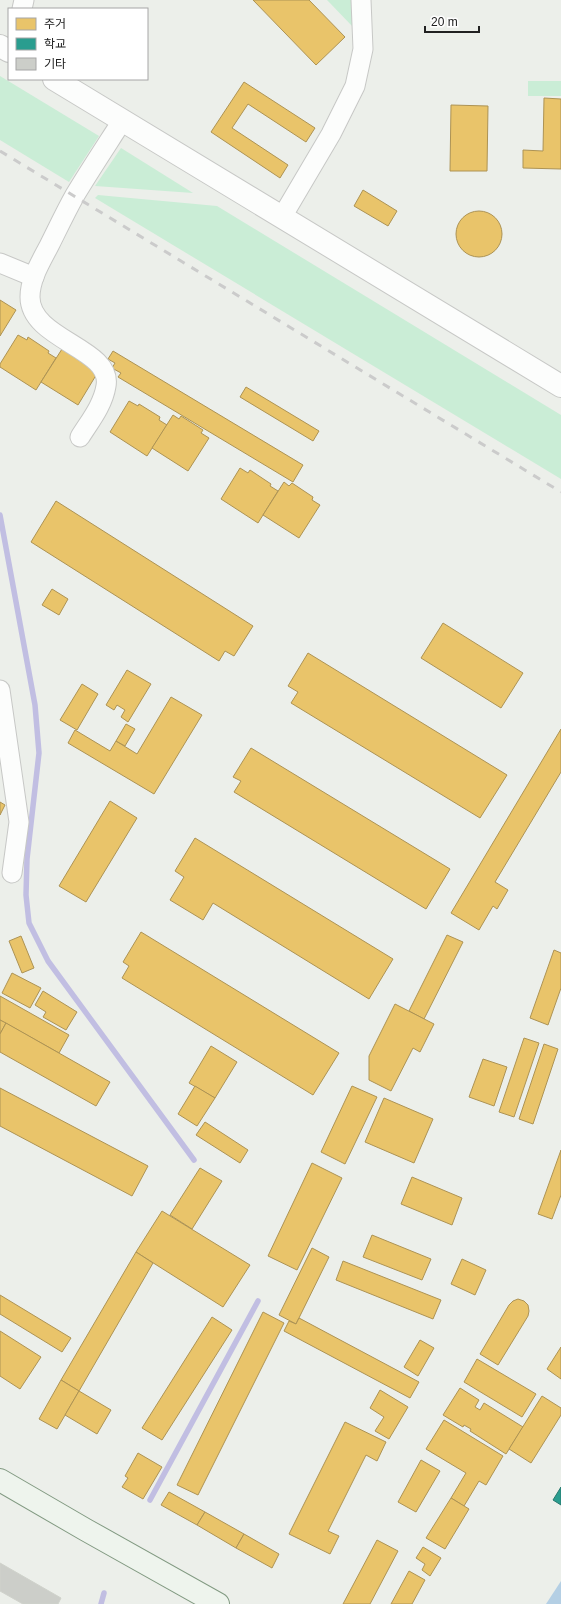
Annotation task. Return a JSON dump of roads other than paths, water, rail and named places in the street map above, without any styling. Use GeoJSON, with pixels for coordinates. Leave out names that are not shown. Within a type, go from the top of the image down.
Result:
{"type":"FeatureCollection","features":[{"type":"Feature","properties":{"kind":"main road"},"geometry":{"type":"LineString","coordinates":[[0,1480],[218,1604]]}},
{"type":"Feature","properties":{"kind":"street"},"geometry":{"type":"LineString","coordinates":[[282,217],[331,134],[355,86],[363,49],[361,0]]}},
{"type":"Feature","properties":{"kind":"street"},"geometry":{"type":"LineString","coordinates":[[56,80],[561,386]]}},
{"type":"Feature","properties":{"kind":"street"},"geometry":{"type":"LineString","coordinates":[[80,437],[100,405],[106,385],[105,372],[87,353],[52,332],[32,311],[30,297],[34,277],[74,196],[122,121]]}},
{"type":"Feature","properties":{"kind":"street"},"geometry":{"type":"LineString","coordinates":[[0,263],[34,277]]}},
{"type":"Feature","properties":{"kind":"street"},"geometry":{"type":"LineString","coordinates":[[0,690],[19,822],[12,873]]}},
{"type":"Feature","properties":{"kind":"waterway"},"geometry":{"type":"LineString","coordinates":[[0,515],[35,705],[39,753],[27,859],[26,895],[29,923],[48,961],[194,1160]]}},
{"type":"Feature","properties":{"kind":"waterway"},"geometry":{"type":"LineString","coordinates":[[150,1500],[258,1301]]}},
{"type":"Feature","properties":{"kind":"waterway"},"geometry":{"type":"LineString","coordinates":[[101,1604],[104,1593]]}},
{"type":"Feature","properties":{"kind":"railway"},"geometry":{"type":"LineString","coordinates":[[0,151],[561,492]]}}]}
